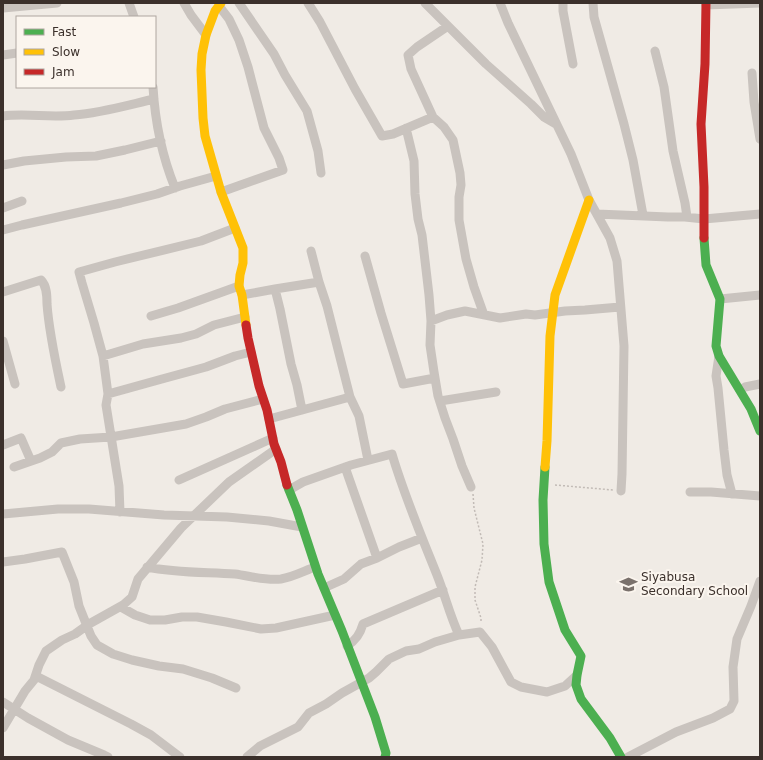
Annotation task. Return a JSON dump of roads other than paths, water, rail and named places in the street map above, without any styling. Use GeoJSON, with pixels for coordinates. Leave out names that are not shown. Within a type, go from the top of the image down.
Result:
{"type":"FeatureCollection","features":[{"type":"Feature","properties":{"kind":"street"},"geometry":{"type":"LineString","coordinates":[[3,8],[57,3]]}},
{"type":"Feature","properties":{"kind":"street"},"geometry":{"type":"LineString","coordinates":[[129,3],[134,16]]}},
{"type":"Feature","properties":{"kind":"street"},"geometry":{"type":"LineString","coordinates":[[184,3],[206,35]]}},
{"type":"Feature","properties":{"kind":"street"},"geometry":{"type":"LineString","coordinates":[[239,3],[274,54],[307,111],[318,151],[321,173]]}},
{"type":"Feature","properties":{"kind":"street"},"geometry":{"type":"LineString","coordinates":[[308,3],[320,22],[355,89],[382,136],[393,134],[433,116]]}},
{"type":"Feature","properties":{"kind":"street"},"geometry":{"type":"LineString","coordinates":[[425,3],[486,64],[544,117],[556,124]]}},
{"type":"Feature","properties":{"kind":"street"},"geometry":{"type":"LineString","coordinates":[[500,3],[508,23],[571,154],[589,200],[610,238],[617,261],[624,346],[622,474],[620,490]]}},
{"type":"Feature","properties":{"kind":"street"},"geometry":{"type":"LineString","coordinates":[[563,3],[563,12],[573,64]]}},
{"type":"Feature","properties":{"kind":"street"},"geometry":{"type":"LineString","coordinates":[[593,3],[594,16],[633,160],[643,216]]}},
{"type":"Feature","properties":{"kind":"street"},"geometry":{"type":"LineString","coordinates":[[760,3],[706,4],[705,64],[701,124],[704,187],[704,243],[706,265],[720,299],[716,346],[719,356],[751,409],[760,431]]}},
{"type":"Feature","properties":{"kind":"street"},"geometry":{"type":"LineString","coordinates":[[221,192],[283,170],[279,158],[264,128],[248,67],[239,40],[229,18],[220,4],[215,11],[206,35],[202,60],[202,106],[205,136],[216,176],[221,192],[243,248],[243,263],[240,275],[241,291],[251,352],[276,449],[289,490],[316,567],[375,717],[386,754],[385,757]]}},
{"type":"Feature","properties":{"kind":"street"},"geometry":{"type":"LineString","coordinates":[[448,26],[408,55],[411,68],[433,116],[453,140],[461,185],[459,197],[459,220],[466,259],[484,315]]}},
{"type":"Feature","properties":{"kind":"street"},"geometry":{"type":"LineString","coordinates":[[655,51],[664,87],[673,151],[687,217]]}},
{"type":"Feature","properties":{"kind":"street"},"geometry":{"type":"LineString","coordinates":[[3,56],[16,53]]}},
{"type":"Feature","properties":{"kind":"street"},"geometry":{"type":"LineString","coordinates":[[752,73],[754,102],[760,139]]}},
{"type":"Feature","properties":{"kind":"street"},"geometry":{"type":"LineString","coordinates":[[153,88],[158,128],[167,167],[175,188]]}},
{"type":"Feature","properties":{"kind":"street"},"geometry":{"type":"LineString","coordinates":[[3,116],[32,114],[74,116],[154,100]]}},
{"type":"Feature","properties":{"kind":"street"},"geometry":{"type":"LineString","coordinates":[[406,128],[414,161],[415,194],[418,219],[422,235],[429,295],[430,345],[435,378],[445,418],[471,487]]}},
{"type":"Feature","properties":{"kind":"street"},"geometry":{"type":"LineString","coordinates":[[3,166],[24,161],[96,156],[161,141]]}},
{"type":"Feature","properties":{"kind":"street"},"geometry":{"type":"LineString","coordinates":[[3,230],[157,194],[216,176]]}},
{"type":"Feature","properties":{"kind":"street"},"geometry":{"type":"LineString","coordinates":[[3,208],[22,200]]}},
{"type":"Feature","properties":{"kind":"street"},"geometry":{"type":"LineString","coordinates":[[589,200],[555,295],[550,336],[547,441],[543,500],[544,544],[549,582],[565,630],[581,656],[576,685],[581,698],[610,738],[621,757]]}},
{"type":"Feature","properties":{"kind":"street"},"geometry":{"type":"LineString","coordinates":[[597,214],[704,218],[760,214]]}},
{"type":"Feature","properties":{"kind":"street"},"geometry":{"type":"LineString","coordinates":[[120,512],[119,486],[106,405],[108,394],[103,356],[79,272],[201,241],[235,228]]}},
{"type":"Feature","properties":{"kind":"street"},"geometry":{"type":"LineString","coordinates":[[311,251],[327,306],[350,397],[359,416],[368,460]]}},
{"type":"Feature","properties":{"kind":"street"},"geometry":{"type":"LineString","coordinates":[[365,256],[403,384],[435,378]]}},
{"type":"Feature","properties":{"kind":"street"},"geometry":{"type":"LineString","coordinates":[[3,292],[41,280],[45,284],[52,349],[62,387]]}},
{"type":"Feature","properties":{"kind":"street"},"geometry":{"type":"LineString","coordinates":[[151,316],[241,291],[275,289],[320,282]]}},
{"type":"Feature","properties":{"kind":"street"},"geometry":{"type":"LineString","coordinates":[[275,289],[302,410]]}},
{"type":"Feature","properties":{"kind":"street"},"geometry":{"type":"LineString","coordinates":[[720,299],[760,295]]}},
{"type":"Feature","properties":{"kind":"street"},"geometry":{"type":"LineString","coordinates":[[430,321],[465,311],[500,318],[526,314],[535,315],[620,307]]}},
{"type":"Feature","properties":{"kind":"street"},"geometry":{"type":"LineString","coordinates":[[103,356],[143,344],[196,334],[214,325],[245,317]]}},
{"type":"Feature","properties":{"kind":"street"},"geometry":{"type":"LineString","coordinates":[[3,341],[15,384]]}},
{"type":"Feature","properties":{"kind":"street"},"geometry":{"type":"LineString","coordinates":[[108,394],[206,367],[235,356],[251,352]]}},
{"type":"Feature","properties":{"kind":"street"},"geometry":{"type":"LineString","coordinates":[[719,356],[716,376],[725,463],[732,494]]}},
{"type":"Feature","properties":{"kind":"street"},"geometry":{"type":"LineString","coordinates":[[740,390],[745,387],[760,384]]}},
{"type":"Feature","properties":{"kind":"street"},"geometry":{"type":"LineString","coordinates":[[440,402],[496,392]]}},
{"type":"Feature","properties":{"kind":"street"},"geometry":{"type":"LineString","coordinates":[[269,418],[350,397]]}},
{"type":"Feature","properties":{"kind":"street"},"geometry":{"type":"LineString","coordinates":[[14,467],[52,452],[61,443],[80,439],[111,437],[186,424],[226,409],[263,399]]}},
{"type":"Feature","properties":{"kind":"street"},"geometry":{"type":"LineString","coordinates":[[3,445],[21,438],[31,461]]}},
{"type":"Feature","properties":{"kind":"street"},"geometry":{"type":"LineString","coordinates":[[179,480],[273,438]]}},
{"type":"Feature","properties":{"kind":"street"},"geometry":{"type":"LineString","coordinates":[[3,728],[14,708],[34,680],[46,651],[57,643],[120,607],[132,597],[138,579],[181,528],[229,482],[276,449]]}},
{"type":"Feature","properties":{"kind":"street"},"geometry":{"type":"LineString","coordinates":[[289,490],[303,482],[345,467],[392,454],[399,477],[443,590],[458,636]]}},
{"type":"Feature","properties":{"kind":"street"},"geometry":{"type":"LineString","coordinates":[[345,467],[377,558]]}},
{"type":"Feature","properties":{"kind":"street"},"geometry":{"type":"LineString","coordinates":[[690,492],[760,496]]}},
{"type":"Feature","properties":{"kind":"street"},"geometry":{"type":"LineString","coordinates":[[3,514],[58,509],[89,509],[164,515],[227,516],[302,527]]}},
{"type":"Feature","properties":{"kind":"street"},"geometry":{"type":"LineString","coordinates":[[324,588],[344,579],[361,564],[422,538]]}},
{"type":"Feature","properties":{"kind":"street"},"geometry":{"type":"LineString","coordinates":[[3,562],[62,552],[74,582],[79,606],[91,636],[97,645],[113,654],[132,660],[159,666],[183,669],[212,678],[236,688]]}},
{"type":"Feature","properties":{"kind":"street"},"geometry":{"type":"LineString","coordinates":[[147,567],[163,570],[237,574],[281,579],[316,567]]}},
{"type":"Feature","properties":{"kind":"street"},"geometry":{"type":"LineString","coordinates":[[628,757],[676,732],[713,718],[730,709],[734,701],[734,667],[737,639],[757,596],[760,581]]}},
{"type":"Feature","properties":{"kind":"street"},"geometry":{"type":"LineString","coordinates":[[347,646],[355,640],[363,624],[443,590]]}},
{"type":"Feature","properties":{"kind":"street"},"geometry":{"type":"LineString","coordinates":[[120,607],[135,615],[150,620],[196,617],[261,629],[276,628],[335,615]]}},
{"type":"Feature","properties":{"kind":"street"},"geometry":{"type":"LineString","coordinates":[[247,757],[260,746],[298,727],[309,713],[376,672],[389,659],[406,651],[419,649],[435,642],[458,636],[480,632],[492,647],[511,682],[521,687],[547,692],[565,686],[577,675]]}},
{"type":"Feature","properties":{"kind":"street"},"geometry":{"type":"LineString","coordinates":[[36,676],[131,724],[180,757]]}},
{"type":"Feature","properties":{"kind":"street"},"geometry":{"type":"LineString","coordinates":[[3,702],[68,740],[108,757]]}},
{"type":"Feature","properties":{"kind":"place","name":"Siyabusa Secondary School"},"geometry":{"type":"Point","coordinates":[628,584]}}]}
